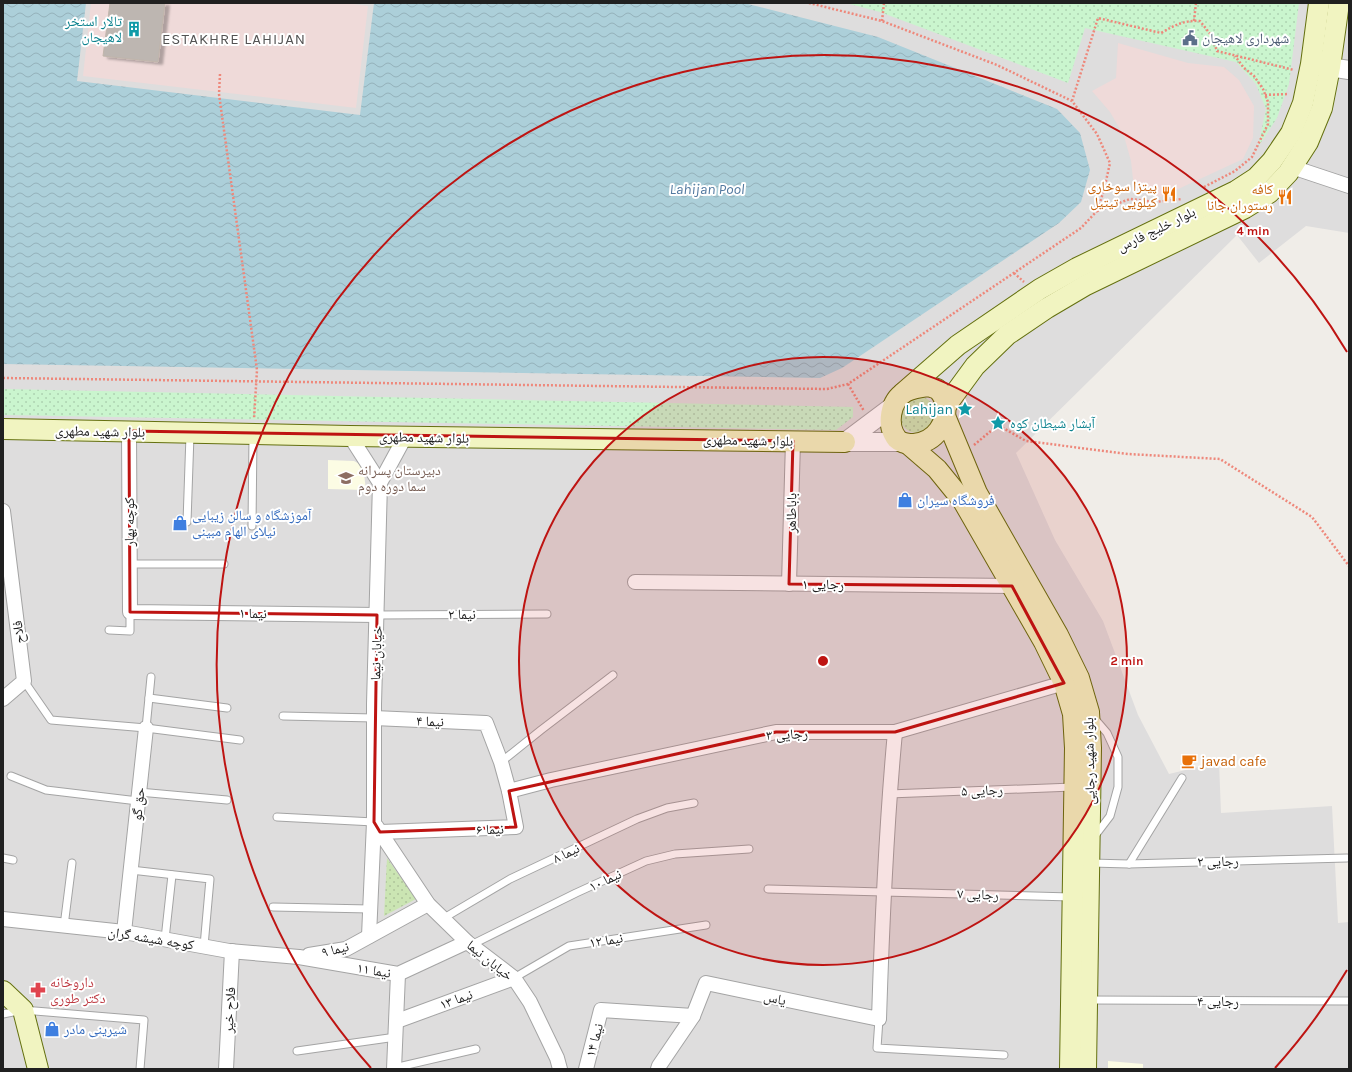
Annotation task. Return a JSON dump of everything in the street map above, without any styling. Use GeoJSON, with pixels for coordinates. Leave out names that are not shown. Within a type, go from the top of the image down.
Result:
{"type":"FeatureCollection","features":[{"type":"Feature","properties":{"kind":"main road","name":"بلوار خلیج فارس"},"geometry":{"type":"LineString","coordinates":[[898,400],[958,345],[1040,289],[1077,268],[1236,191],[1256,178],[1272,161],[1291,133],[1305,94],[1325,69],[1319,3]]}},
{"type":"Feature","properties":{"kind":"main road","name":"بلوار خلیج فارس"},"geometry":{"type":"LineString","coordinates":[[945,411],[975,366],[1007,335],[1050,306],[1086,285],[1245,208],[1269,193],[1292,167],[1308,142],[1322,108],[1325,69],[1339,3]]}},
{"type":"Feature","properties":{"kind":"main road"},"geometry":{"type":"LineString","coordinates":[[928,386],[938,389],[944,398],[945,411],[943,424],[933,437],[918,443],[905,443],[898,441],[893,432],[891,419],[898,400],[910,389],[928,386]]}},
{"type":"Feature","properties":{"kind":"main road","name":"بلوار شهید رجایی"},"geometry":{"type":"LineString","coordinates":[[945,411],[961,456],[977,493],[1058,635],[1079,678],[1088,712],[1091,748],[1089,844],[1081,863],[1073,897],[1070,1069]]}},
{"type":"Feature","properties":{"kind":"main road","name":"بلوار شهید مطهری"},"geometry":{"type":"LineString","coordinates":[[3,429],[405,437],[845,442]]}},
{"type":"Feature","properties":{"kind":"main road","name":"بلوار شهید رجایی"},"geometry":{"type":"LineString","coordinates":[[905,443],[937,469],[963,501],[1044,642],[1064,684],[1073,714],[1075,748],[1074,787],[1081,863],[1087,1000],[1086,1069]]}},
{"type":"Feature","properties":{"kind":"main road"},"geometry":{"type":"LineString","coordinates":[[3,990],[23,1010],[38,1069]]}},
{"type":"Feature","properties":{"kind":"street"},"geometry":{"type":"LineString","coordinates":[[1292,167],[1349,186]]}},
{"type":"Feature","properties":{"kind":"street"},"geometry":{"type":"LineString","coordinates":[[845,442],[898,400]]}},
{"type":"Feature","properties":{"kind":"street","name":"کوچه بهار"},"geometry":{"type":"LineString","coordinates":[[129,431],[130,612]]}},
{"type":"Feature","properties":{"kind":"street"},"geometry":{"type":"LineString","coordinates":[[350,436],[380,483]]}},
{"type":"Feature","properties":{"kind":"street","name":"خیابان نیما"},"geometry":{"type":"LineString","coordinates":[[369,936],[377,827],[374,718],[380,483],[405,437]]}},
{"type":"Feature","properties":{"kind":"street","name":"باباطاهر"},"geometry":{"type":"LineString","coordinates":[[790,584],[793,441]]}},
{"type":"Feature","properties":{"kind":"street"},"geometry":{"type":"LineString","coordinates":[[845,442],[905,443]]}},
{"type":"Feature","properties":{"kind":"street","name":"فلاح"},"geometry":{"type":"LineString","coordinates":[[3,510],[24,681]]}},
{"type":"Feature","properties":{"kind":"street","name":"رجایی ۱"},"geometry":{"type":"LineString","coordinates":[[635,582],[1012,586]]}},
{"type":"Feature","properties":{"kind":"street","name":"نیما ۱"},"geometry":{"type":"LineString","coordinates":[[130,612],[377,614]]}},
{"type":"Feature","properties":{"kind":"street"},"geometry":{"type":"LineString","coordinates":[[3,699],[24,681]]}},
{"type":"Feature","properties":{"kind":"street","name":"رجایی ۳"},"geometry":{"type":"LineString","coordinates":[[509,791],[776,732],[895,732],[1064,684]]}},
{"type":"Feature","properties":{"kind":"street","name":"نیما ۴"},"geometry":{"type":"LineString","coordinates":[[374,718],[486,723]]}},
{"type":"Feature","properties":{"kind":"street","name":"نیما ۶"},"geometry":{"type":"LineString","coordinates":[[377,827],[516,828],[509,791],[501,762],[486,723]]}},
{"type":"Feature","properties":{"kind":"street","name":"حق گو"},"geometry":{"type":"LineString","coordinates":[[124,932],[146,728]]}},
{"type":"Feature","properties":{"kind":"street"},"geometry":{"type":"LineString","coordinates":[[879,1019],[883,891],[889,794],[895,732]]}},
{"type":"Feature","properties":{"kind":"street","name":"خیابان نیما"},"geometry":{"type":"LineString","coordinates":[[377,827],[428,904],[469,943],[514,978],[530,1002],[557,1058],[560,1069]]}},
{"type":"Feature","properties":{"kind":"street","name":"نیما ۹"},"geometry":{"type":"LineString","coordinates":[[299,957],[346,948],[428,904]]}},
{"type":"Feature","properties":{"kind":"street","name":"کوچه شیشه گران"},"geometry":{"type":"LineString","coordinates":[[3,919],[124,932],[232,951],[299,957]]}},
{"type":"Feature","properties":{"kind":"street","name":"نیما ۱۱"},"geometry":{"type":"LineString","coordinates":[[299,957],[398,974],[469,943]]}},
{"type":"Feature","properties":{"kind":"street","name":"فلاح خیر"},"geometry":{"type":"LineString","coordinates":[[226,1069],[232,951]]}},
{"type":"Feature","properties":{"kind":"street"},"geometry":{"type":"LineString","coordinates":[[394,1068],[398,974]]}},
{"type":"Feature","properties":{"kind":"street","name":"نیما ۱۳"},"geometry":{"type":"LineString","coordinates":[[397,1021],[514,978]]}},
{"type":"Feature","properties":{"kind":"street","name":"یاس"},"geometry":{"type":"LineString","coordinates":[[693,1016],[706,983],[879,1019]]}},
{"type":"Feature","properties":{"kind":"street","name":"نیما ۱۴"},"geometry":{"type":"LineString","coordinates":[[586,1069],[601,1010],[693,1016]]}},
{"type":"Feature","properties":{"kind":"street"},"geometry":{"type":"LineString","coordinates":[[658,1069],[693,1016]]}},
{"type":"Feature","properties":{"kind":"lane"},"geometry":{"type":"LineString","coordinates":[[187,522],[190,432]]}},
{"type":"Feature","properties":{"kind":"lane"},"geometry":{"type":"LineString","coordinates":[[252,526],[253,434]]}},
{"type":"Feature","properties":{"kind":"lane"},"geometry":{"type":"LineString","coordinates":[[130,564],[224,564]]}},
{"type":"Feature","properties":{"kind":"lane"},"geometry":{"type":"LineString","coordinates":[[109,630],[130,630],[130,612]]}},
{"type":"Feature","properties":{"kind":"lane","name":"نیما ۲"},"geometry":{"type":"LineString","coordinates":[[377,614],[547,614]]}},
{"type":"Feature","properties":{"kind":"lane"},"geometry":{"type":"LineString","coordinates":[[501,762],[613,675]]}},
{"type":"Feature","properties":{"kind":"lane","name":"حق گو"},"geometry":{"type":"LineString","coordinates":[[146,728],[151,677]]}},
{"type":"Feature","properties":{"kind":"lane"},"geometry":{"type":"LineString","coordinates":[[24,681],[51,720],[146,728],[240,740]]}},
{"type":"Feature","properties":{"kind":"lane"},"geometry":{"type":"LineString","coordinates":[[149,698],[226,708]]}},
{"type":"Feature","properties":{"kind":"lane"},"geometry":{"type":"LineString","coordinates":[[1088,712],[1107,733],[1118,757],[1118,787],[1110,816],[1089,844]]}},
{"type":"Feature","properties":{"kind":"lane"},"geometry":{"type":"LineString","coordinates":[[283,716],[374,718]]}},
{"type":"Feature","properties":{"kind":"lane"},"geometry":{"type":"LineString","coordinates":[[11,776],[46,790],[227,800]]}},
{"type":"Feature","properties":{"kind":"lane"},"geometry":{"type":"LineString","coordinates":[[1129,864],[1182,778]]}},
{"type":"Feature","properties":{"kind":"lane","name":"رجایی ۵"},"geometry":{"type":"LineString","coordinates":[[889,794],[1074,787]]}},
{"type":"Feature","properties":{"kind":"lane","name":"نیما ۸"},"geometry":{"type":"LineString","coordinates":[[444,918],[510,879],[637,819],[666,808],[694,803]]}},
{"type":"Feature","properties":{"kind":"lane"},"geometry":{"type":"LineString","coordinates":[[277,816],[377,827]]}},
{"type":"Feature","properties":{"kind":"lane","name":"نیما ۱۰"},"geometry":{"type":"LineString","coordinates":[[469,943],[646,861],[675,854],[749,849]]}},
{"type":"Feature","properties":{"kind":"lane"},"geometry":{"type":"LineString","coordinates":[[3,858],[13,860]]}},
{"type":"Feature","properties":{"kind":"lane","name":"رجایی ۲"},"geometry":{"type":"LineString","coordinates":[[1081,863],[1129,864],[1347,858]]}},
{"type":"Feature","properties":{"kind":"lane"},"geometry":{"type":"LineString","coordinates":[[64,926],[72,863]]}},
{"type":"Feature","properties":{"kind":"lane"},"geometry":{"type":"LineString","coordinates":[[131,870],[210,879],[204,946]]}},
{"type":"Feature","properties":{"kind":"lane"},"geometry":{"type":"LineString","coordinates":[[165,939],[172,875]]}},
{"type":"Feature","properties":{"kind":"lane","name":"رجایی ۷"},"geometry":{"type":"LineString","coordinates":[[768,889],[1073,897]]}},
{"type":"Feature","properties":{"kind":"lane"},"geometry":{"type":"LineString","coordinates":[[273,907],[370,909]]}},
{"type":"Feature","properties":{"kind":"lane","name":"نیما ۱۲"},"geometry":{"type":"LineString","coordinates":[[514,978],[569,946],[706,925]]}},
{"type":"Feature","properties":{"kind":"lane","name":"رجایی ۴"},"geometry":{"type":"LineString","coordinates":[[1087,1000],[1349,1001]]}},
{"type":"Feature","properties":{"kind":"lane"},"geometry":{"type":"LineString","coordinates":[[3,1014],[23,1010],[144,1020],[140,1069]]}},
{"type":"Feature","properties":{"kind":"lane"},"geometry":{"type":"LineString","coordinates":[[879,1019],[877,1048],[1004,1055]]}},
{"type":"Feature","properties":{"kind":"lane"},"geometry":{"type":"LineString","coordinates":[[297,1051],[396,1037]]}},
{"type":"Feature","properties":{"kind":"lane"},"geometry":{"type":"LineString","coordinates":[[394,1068],[476,1049]]}},
{"type":"Feature","properties":{"kind":"path"},"geometry":{"type":"LineString","coordinates":[[3,378],[827,389],[848,384],[1081,228],[1097,211],[1104,190],[1110,163],[1097,134],[1072,101],[997,66],[882,21],[809,3]]}},
{"type":"Feature","properties":{"kind":"path"},"geometry":{"type":"LineString","coordinates":[[882,21],[884,3]]}},
{"type":"Feature","properties":{"kind":"path"},"geometry":{"type":"LineString","coordinates":[[1194,20],[1196,3]]}},
{"type":"Feature","properties":{"kind":"path"},"geometry":{"type":"LineString","coordinates":[[1072,101],[1098,18],[1161,33],[1188,20],[1200,21],[1211,35],[1217,51],[1235,56],[1325,69]]}},
{"type":"Feature","properties":{"kind":"path"},"geometry":{"type":"LineString","coordinates":[[1202,188],[1235,171],[1252,156],[1268,124],[1268,102],[1263,89],[1254,76],[1244,68],[1235,56]]}},
{"type":"Feature","properties":{"kind":"path"},"geometry":{"type":"LineString","coordinates":[[220,74],[219,94],[257,370],[253,434]]}},
{"type":"Feature","properties":{"kind":"path"},"geometry":{"type":"LineString","coordinates":[[1265,95],[1305,94]]}},
{"type":"Feature","properties":{"kind":"path"},"geometry":{"type":"LineString","coordinates":[[1097,211],[1130,198],[1155,202],[1181,199],[1188,195]]}},
{"type":"Feature","properties":{"kind":"path"},"geometry":{"type":"LineString","coordinates":[[848,384],[872,422]]}},
{"type":"Feature","properties":{"kind":"path"},"geometry":{"type":"LineString","coordinates":[[961,456],[998,424],[1026,441],[1128,454],[1220,459],[1312,517],[1349,566]]}},
{"type":"Feature","properties":{"kind":"highlighted area"},"geometry":{"type":"Polygon","coordinates":[[[129,431],[793,441],[789,584],[1012,586],[1064,683],[895,732],[776,732],[509,791],[516,827],[380,832],[374,822],[377,615],[130,612],[129,431]]]}},
{"type":"Feature","properties":{"kind":"shaded area"},"geometry":{"type":"Polygon","coordinates":[[[3,3],[1349,3],[1349,233],[1306,226],[1259,263],[1237,235],[1016,453],[1055,540],[1103,621],[1138,715],[1169,774],[1219,762],[1221,813],[1332,806],[1338,923],[1349,922],[1349,1069],[3,1069],[3,3]]]}},
{"type":"Feature","properties":{"kind":"shaded area"},"geometry":{"type":"Polygon","coordinates":[[[91,3],[346,3],[368,6],[356,108],[83,76],[91,3]]]}},
{"type":"Feature","properties":{"kind":"shaded area"},"geometry":{"type":"Polygon","coordinates":[[[1118,43],[1188,63],[1224,67],[1239,80],[1254,106],[1253,138],[1243,159],[1161,197],[1134,188],[1131,161],[1124,136],[1110,112],[1092,91],[1116,78],[1118,43]]]}},
{"type":"Feature","properties":{"kind":"shaded area","name":"دبیرستان پسرانه سما دوره دوم"},"geometry":{"type":"Polygon","coordinates":[[[328,460],[354,461],[363,466],[366,490],[328,489],[328,460]]]}},
{"type":"Feature","properties":{"kind":"shaded area"},"geometry":{"type":"Polygon","coordinates":[[[1108,1061],[1143,1064],[1143,1069],[1108,1069],[1108,1061]]]}},
{"type":"Feature","properties":{"kind":"green space"},"geometry":{"type":"Polygon","coordinates":[[[846,3],[1299,3],[1289,84],[1277,118],[1258,147],[1266,109],[1256,84],[1236,62],[1085,28],[1068,83],[880,12],[846,3]]]}},
{"type":"Feature","properties":{"kind":"green space"},"geometry":{"type":"Polygon","coordinates":[[[3,389],[853,407],[853,417],[836,430],[3,415],[3,389]]]}},
{"type":"Feature","properties":{"kind":"green space"},"geometry":{"type":"Polygon","coordinates":[[[921,396],[931,402],[935,411],[935,419],[930,426],[923,431],[914,433],[906,429],[899,419],[904,402],[921,396]]]}},
{"type":"Feature","properties":{"kind":"green space"},"geometry":{"type":"Polygon","coordinates":[[[387,858],[416,899],[384,916],[387,858]]]}},
{"type":"Feature","properties":{"kind":"water","name":"Lahijan Pool"},"geometry":{"type":"Polygon","coordinates":[[[3,3],[86,3],[77,81],[360,115],[374,3],[744,3],[878,37],[1057,109],[1080,133],[1090,170],[1081,202],[1059,223],[842,368],[820,378],[3,364],[3,3]]]}},
{"type":"Feature","properties":{"kind":"building","name":"تالار استخر لاهیجان"},"geometry":{"type":"Polygon","coordinates":[[[110,3],[165,3],[158,62],[103,56],[110,3]]]}},
{"type":"Feature","properties":{"kind":"place","name":"تالار استخر لاهیجان"},"geometry":{"type":"Point","coordinates":[134,29]}},
{"type":"Feature","properties":{"kind":"place","name":"شهرداری لاهیجان"},"geometry":{"type":"Point","coordinates":[1190,38]}},
{"type":"Feature","properties":{"kind":"place","name":"پیتزا سوخاری کیلویی تیتیل"},"geometry":{"type":"Point","coordinates":[1169,194]}},
{"type":"Feature","properties":{"kind":"place","name":"کافه رستوران جانا"},"geometry":{"type":"Point","coordinates":[1285,197]}},
{"type":"Feature","properties":{"kind":"place","name":"Lahijan"},"geometry":{"type":"Point","coordinates":[965,409]}},
{"type":"Feature","properties":{"kind":"place","name":"آبشار شیطان کوه"},"geometry":{"type":"Point","coordinates":[998,423]}},
{"type":"Feature","properties":{"kind":"place","name":"دبیرستان پسرانه سما دوره دوم"},"geometry":{"type":"Point","coordinates":[346,478]}},
{"type":"Feature","properties":{"kind":"place","name":"فروشگاه سیران"},"geometry":{"type":"Point","coordinates":[905,500]}},
{"type":"Feature","properties":{"kind":"place","name":"آموزشگاه و سالن زیبایی نیلای الهام مبینی"},"geometry":{"type":"Point","coordinates":[180,523]}},
{"type":"Feature","properties":{"kind":"place","name":"javad cafe"},"geometry":{"type":"Point","coordinates":[1189,761]}},
{"type":"Feature","properties":{"kind":"place","name":"داروخانه دکتر طوری"},"geometry":{"type":"Point","coordinates":[38,990]}},
{"type":"Feature","properties":{"kind":"place","name":"شیرینی مادر"},"geometry":{"type":"Point","coordinates":[52,1029]}},
{"type":"Feature","properties":{"kind":"district","name":"ESTAKHRE LAHIJAN"},"geometry":{"type":"Point","coordinates":[234,39]}}]}
